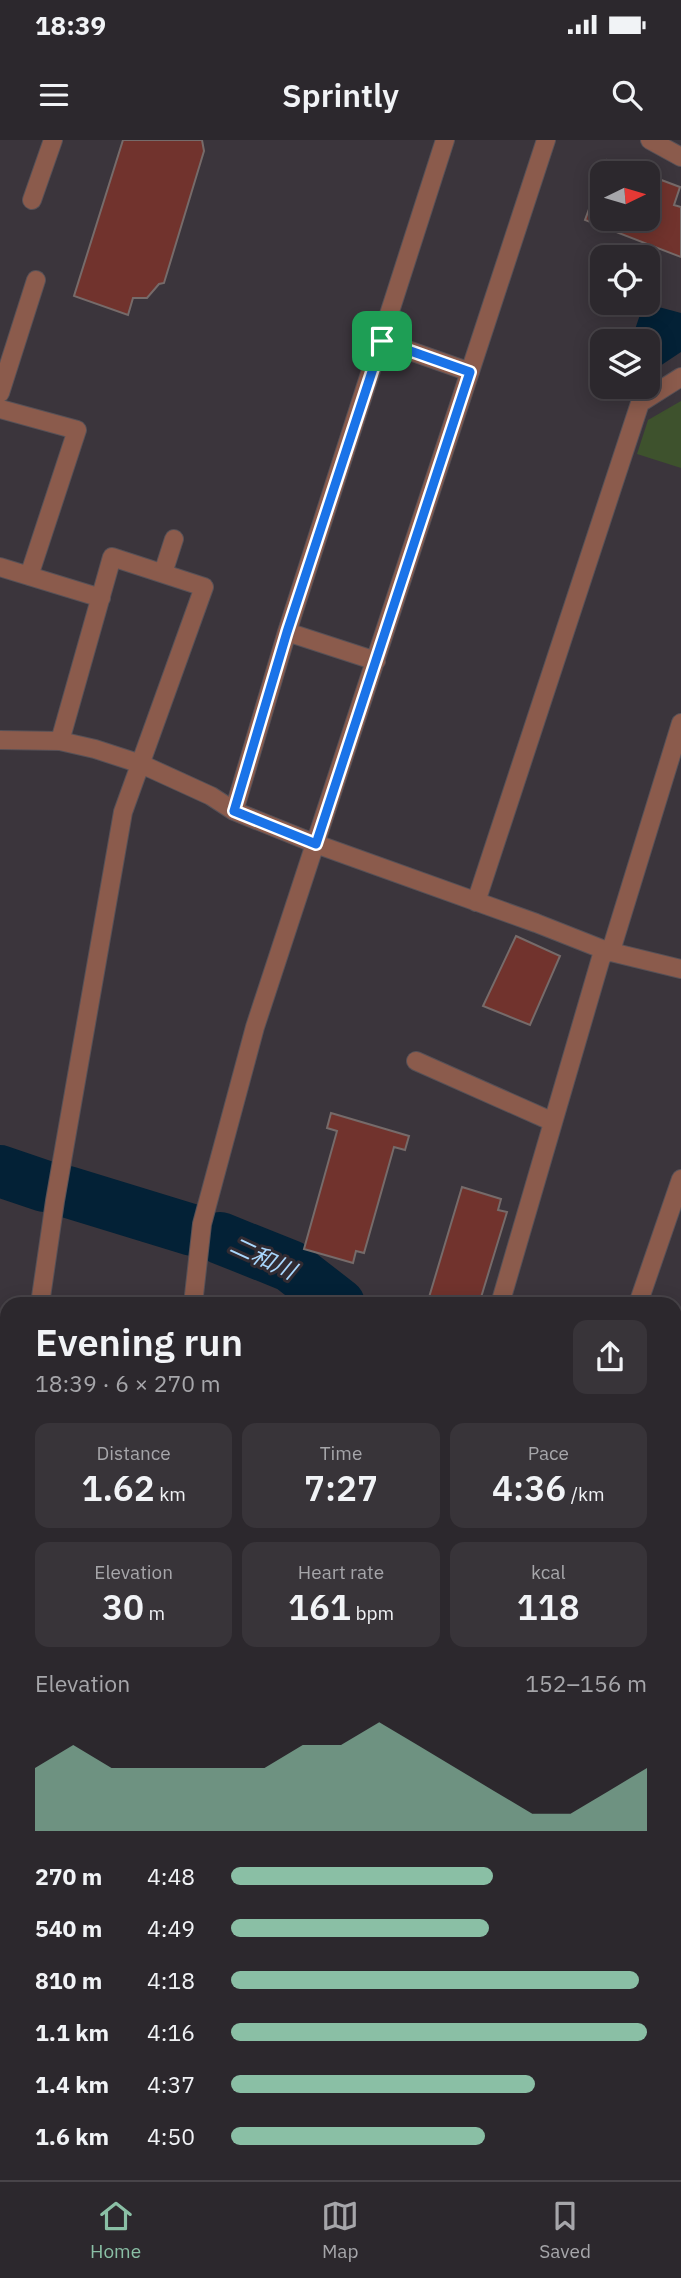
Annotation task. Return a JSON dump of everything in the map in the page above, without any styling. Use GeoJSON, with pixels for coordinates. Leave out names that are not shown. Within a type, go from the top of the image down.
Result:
{"type":"FeatureCollection","features":[{"type":"Feature","properties":{"kind":"street"},"geometry":{"type":"LineString","coordinates":[[32,200],[53,140]]}},
{"type":"Feature","properties":{"kind":"street"},"geometry":{"type":"LineString","coordinates":[[234,811],[287,632],[445,140]]}},
{"type":"Feature","properties":{"kind":"street"},"geometry":{"type":"LineString","coordinates":[[194,1297],[202,1224],[255,1027],[546,140]]}},
{"type":"Feature","properties":{"kind":"street"},"geometry":{"type":"LineString","coordinates":[[650,140],[681,157]]}},
{"type":"Feature","properties":{"kind":"street"},"geometry":{"type":"LineString","coordinates":[[0,393],[36,280]]}},
{"type":"Feature","properties":{"kind":"street"},"geometry":{"type":"LineString","coordinates":[[382,341],[470,372]]}},
{"type":"Feature","properties":{"kind":"street"},"geometry":{"type":"LineString","coordinates":[[476,902],[640,403],[681,377]]}},
{"type":"Feature","properties":{"kind":"street"},"geometry":{"type":"LineString","coordinates":[[0,409],[77,430],[29,576]]}},
{"type":"Feature","properties":{"kind":"street"},"geometry":{"type":"LineString","coordinates":[[163,573],[174,539]]}},
{"type":"Feature","properties":{"kind":"street"},"geometry":{"type":"LineString","coordinates":[[41,1297],[55,1201],[123,812],[204,587],[112,557],[60,741]]}},
{"type":"Feature","properties":{"kind":"street"},"geometry":{"type":"LineString","coordinates":[[0,567],[101,598]]}},
{"type":"Feature","properties":{"kind":"street"},"geometry":{"type":"LineString","coordinates":[[287,632],[376,661]]}},
{"type":"Feature","properties":{"kind":"street"},"geometry":{"type":"LineString","coordinates":[[502,1297],[551,1121],[601,958],[613,944],[681,723]]}},
{"type":"Feature","properties":{"kind":"street"},"geometry":{"type":"LineString","coordinates":[[0,740],[60,741],[141,764],[211,796],[234,811],[316,844],[607,951],[681,969]]}},
{"type":"Feature","properties":{"kind":"street"},"geometry":{"type":"LineString","coordinates":[[416,1061],[551,1121]]}},
{"type":"Feature","properties":{"kind":"street"},"geometry":{"type":"LineString","coordinates":[[640,1297],[681,1179]]}},
{"type":"Feature","properties":{"kind":"green space"},"geometry":{"type":"Polygon","coordinates":[[[681,401],[681,468],[637,454],[648,420],[681,401]]]}},
{"type":"Feature","properties":{"kind":"water"},"geometry":{"type":"Polygon","coordinates":[[[660,307],[681,313],[681,352],[660,366],[660,329],[635,329],[640,315],[660,315],[660,307]]]}},
{"type":"Feature","properties":{"kind":"building"},"geometry":{"type":"Polygon","coordinates":[[[123,140],[202,140],[204,151],[164,283],[159,284],[147,298],[133,298],[128,315],[74,296],[123,140]]]}},
{"type":"Feature","properties":{"kind":"building"},"geometry":{"type":"Polygon","coordinates":[[[660,180],[680,187],[674,205],[681,207],[681,257],[660,249],[660,245],[650,245],[614,231],[660,231],[660,180]]]}},
{"type":"Feature","properties":{"kind":"building"},"geometry":{"type":"Polygon","coordinates":[[[590,206],[590,222],[585,220],[590,206]]]}},
{"type":"Feature","properties":{"kind":"building"},"geometry":{"type":"Polygon","coordinates":[[[516,936],[560,956],[530,1025],[483,1006],[516,936]]]}},
{"type":"Feature","properties":{"kind":"building"},"geometry":{"type":"Polygon","coordinates":[[[331,1113],[409,1136],[405,1150],[394,1147],[364,1253],[356,1251],[353,1263],[304,1249],[337,1131],[327,1128],[331,1113]]]}},
{"type":"Feature","properties":{"kind":"building"},"geometry":{"type":"Polygon","coordinates":[[[462,1187],[501,1199],[498,1210],[507,1212],[481,1297],[429,1297],[462,1187]]]}},
{"type":"Feature","properties":{"kind":"waterway","name":"二和川"},"geometry":{"type":"LineString","coordinates":[[0,1171],[44,1186]]}},
{"type":"Feature","properties":{"kind":"waterway","name":"二和川"},"geometry":{"type":"LineString","coordinates":[[68,1192],[192,1230]]}},
{"type":"Feature","properties":{"kind":"waterway","name":"二和川"},"geometry":{"type":"LineString","coordinates":[[220,1238],[290,1266],[330,1297]]}},
{"type":"Feature","properties":{"kind":"route"},"geometry":{"type":"LineString","coordinates":[[382,341],[470,372],[316,844],[234,811],[287,632],[382,341]]}}]}
